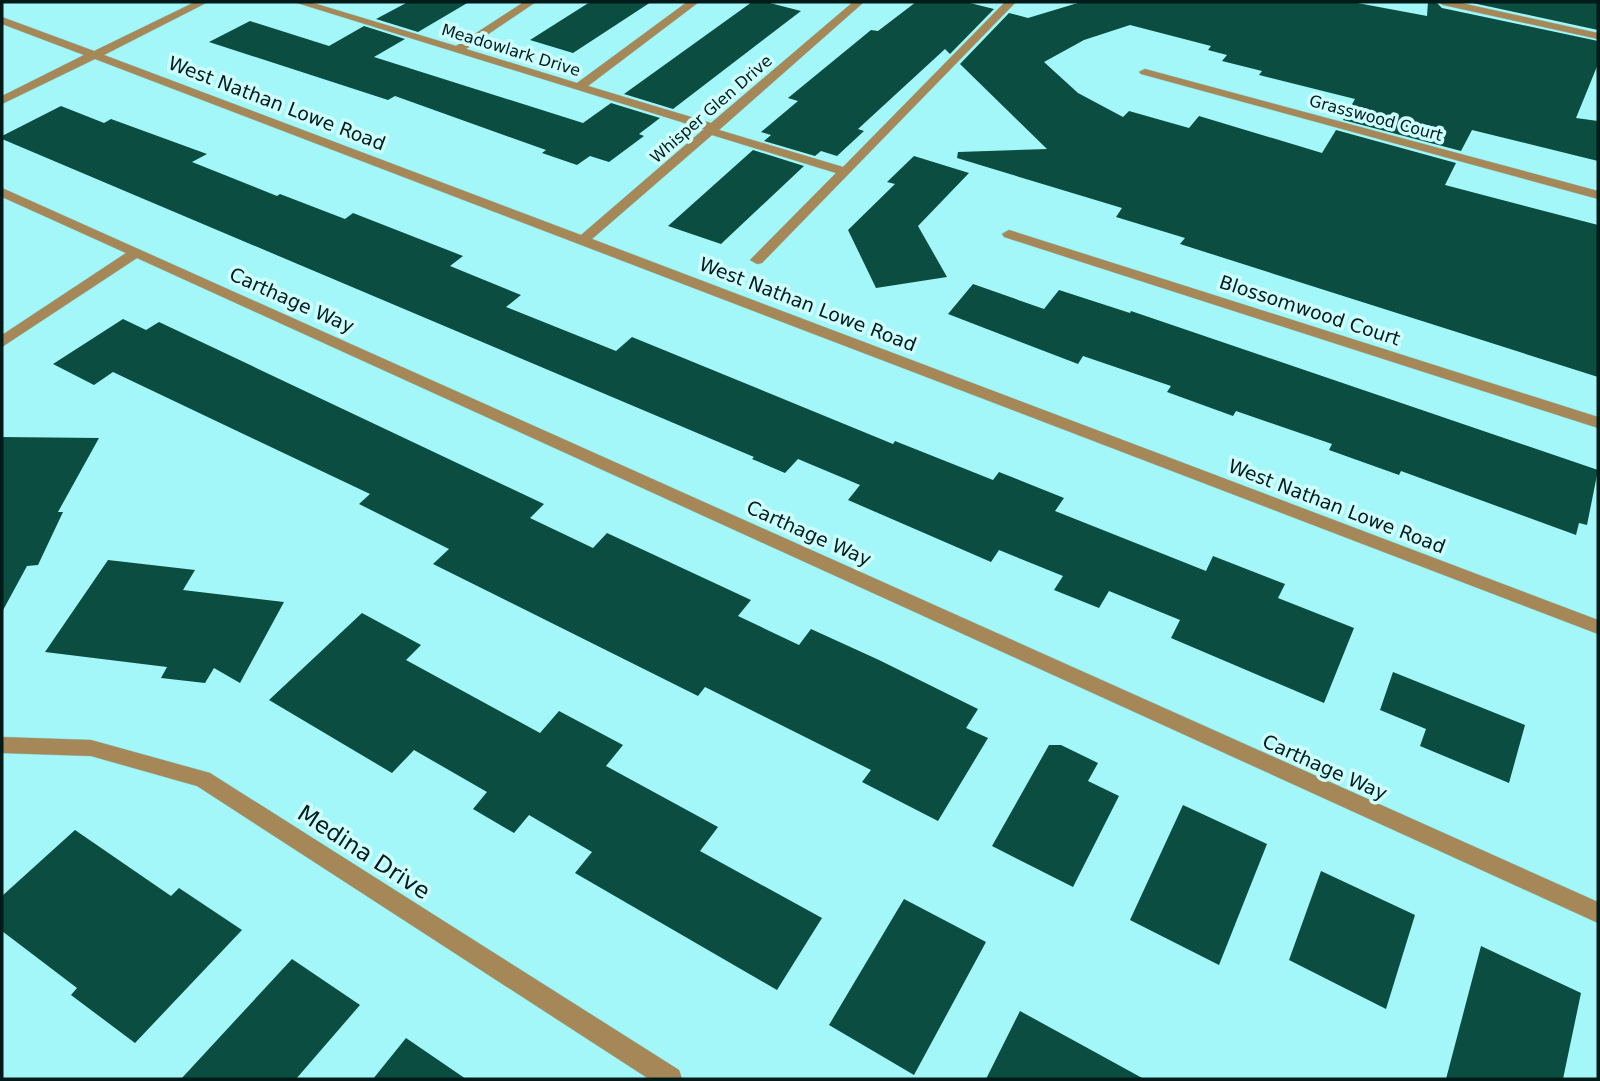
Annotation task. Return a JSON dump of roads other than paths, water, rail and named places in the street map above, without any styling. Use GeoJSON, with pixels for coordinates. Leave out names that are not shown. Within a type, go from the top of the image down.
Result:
{"type":"FeatureCollection","features":[{"type":"Feature","properties":{"kind":"street"},"geometry":{"type":"LineString","coordinates":[[2,100],[203,2]]}},
{"type":"Feature","properties":{"kind":"street","name":"Meadowlark Drive"},"geometry":{"type":"LineString","coordinates":[[299,2],[845,172]]}},
{"type":"Feature","properties":{"kind":"street"},"geometry":{"type":"LineString","coordinates":[[457,50],[531,2]]}},
{"type":"Feature","properties":{"kind":"street"},"geometry":{"type":"LineString","coordinates":[[579,87],[694,2]]}},
{"type":"Feature","properties":{"kind":"street","name":"Whisper Glen Drive"},"geometry":{"type":"LineString","coordinates":[[584,239],[859,2]]}},
{"type":"Feature","properties":{"kind":"street"},"geometry":{"type":"LineString","coordinates":[[757,260],[1011,2]]}},
{"type":"Feature","properties":{"kind":"street"},"geometry":{"type":"LineString","coordinates":[[1443,2],[1598,36]]}},
{"type":"Feature","properties":{"kind":"street","name":"West Nathan Lowe Road"},"geometry":{"type":"LineString","coordinates":[[2,20],[584,239],[1598,627]]}},
{"type":"Feature","properties":{"kind":"street","name":"Grasswood Court"},"geometry":{"type":"LineString","coordinates":[[1145,72],[1598,195]]}},
{"type":"Feature","properties":{"kind":"street","name":"Carthage Way"},"geometry":{"type":"LineString","coordinates":[[2,192],[1598,913]]}},
{"type":"Feature","properties":{"kind":"street","name":"Blossomwood Court"},"geometry":{"type":"LineString","coordinates":[[1009,234],[1598,423]]}},
{"type":"Feature","properties":{"kind":"street"},"geometry":{"type":"LineString","coordinates":[[2,342],[136,253]]}},
{"type":"Feature","properties":{"kind":"street","name":"Medina Drive"},"geometry":{"type":"LineString","coordinates":[[2,744],[91,748],[203,779],[670,1079]]}}]}
